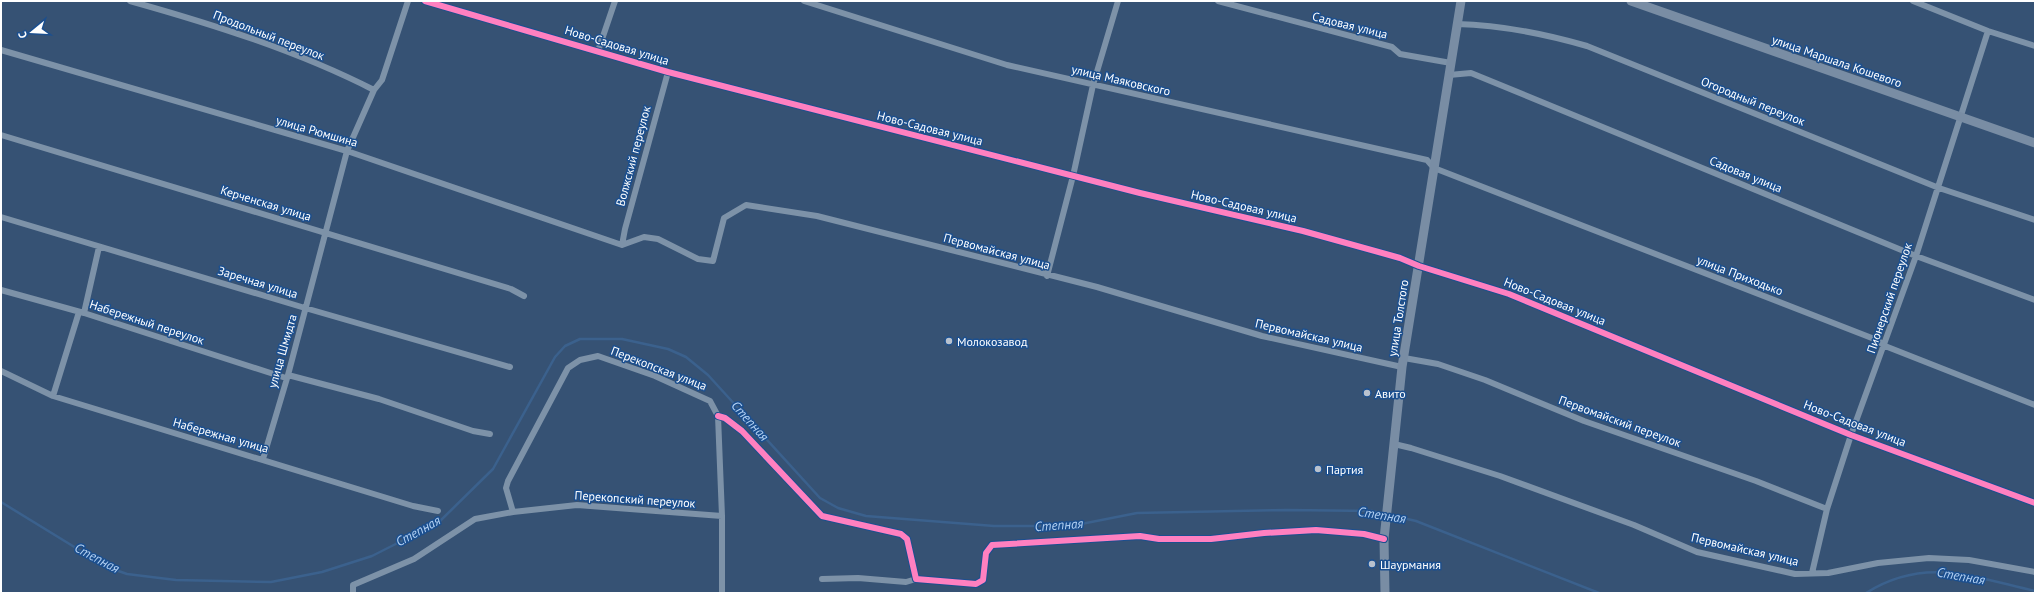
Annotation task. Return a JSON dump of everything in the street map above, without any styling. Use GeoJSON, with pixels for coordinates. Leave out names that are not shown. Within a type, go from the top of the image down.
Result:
{"type":"FeatureCollection","features":[{"type":"Feature","properties":{"kind":"main road","name":"улица Толстого"},"geometry":{"type":"LineString","coordinates":[[1385,593],[1384,536],[1403,362],[1461,1]]}},
{"type":"Feature","properties":{"kind":"main road","name":"улица Маршала Кошевого"},"geometry":{"type":"LineString","coordinates":[[1631,1],[2035,143]]}},
{"type":"Feature","properties":{"kind":"street","name":"Продольный переулок"},"geometry":{"type":"LineString","coordinates":[[130,1],[209,23],[345,75],[374,90]]}},
{"type":"Feature","properties":{"kind":"street","name":"улица Шмидта"},"geometry":{"type":"LineString","coordinates":[[262,459],[287,376],[348,151],[374,90],[382,80],[408,1]]}},
{"type":"Feature","properties":{"kind":"street","name":"Ново-Садовая улица"},"geometry":{"type":"LineString","coordinates":[[425,1],[668,72],[1073,176],[1303,231],[1400,258],[1419,266],[1509,294],[1852,435],[2035,503]]}},
{"type":"Feature","properties":{"kind":"street"},"geometry":{"type":"LineString","coordinates":[[598,51],[615,1]]}},
{"type":"Feature","properties":{"kind":"street","name":"улица Маяковского"},"geometry":{"type":"LineString","coordinates":[[804,1],[1007,65],[1427,160],[1434,168]]}},
{"type":"Feature","properties":{"kind":"street"},"geometry":{"type":"LineString","coordinates":[[1046,276],[1073,176],[1093,85],[1118,1]]}},
{"type":"Feature","properties":{"kind":"street","name":"Садовая улица"},"geometry":{"type":"LineString","coordinates":[[1218,1],[1392,47],[1400,54],[1451,63]]}},
{"type":"Feature","properties":{"kind":"street"},"geometry":{"type":"LineString","coordinates":[[1914,1],[1988,31],[2035,46]]}},
{"type":"Feature","properties":{"kind":"street","name":"Огородный переулок"},"geometry":{"type":"LineString","coordinates":[[1457,24],[1490,26],[1555,37],[1587,46],[1939,188],[2035,220]]}},
{"type":"Feature","properties":{"kind":"street","name":"Пионерский переулок"},"geometry":{"type":"LineString","coordinates":[[1812,573],[1827,510],[1939,188],[1988,31]]}},
{"type":"Feature","properties":{"kind":"street","name":"улица Рюмшина"},"geometry":{"type":"LineString","coordinates":[[1,50],[348,151],[622,245]]}},
{"type":"Feature","properties":{"kind":"street","name":"Волжский переулок"},"geometry":{"type":"LineString","coordinates":[[622,245],[625,229],[668,72]]}},
{"type":"Feature","properties":{"kind":"street","name":"Садовая улица"},"geometry":{"type":"LineString","coordinates":[[1449,75],[1471,73],[1916,256],[2035,300]]}},
{"type":"Feature","properties":{"kind":"street","name":"Керченская улица"},"geometry":{"type":"LineString","coordinates":[[1,135],[511,289],[524,296]]}},
{"type":"Feature","properties":{"kind":"street","name":"улица Приходько"},"geometry":{"type":"LineString","coordinates":[[1434,168],[1877,340],[1885,346],[2035,405]]}},
{"type":"Feature","properties":{"kind":"street","name":"Первомайская улица"},"geometry":{"type":"LineString","coordinates":[[622,245],[644,237],[658,239],[698,259],[713,261],[724,218],[746,205],[817,216],[1046,276],[1097,287],[1262,336],[1403,362]]}},
{"type":"Feature","properties":{"kind":"street","name":"Заречная улица"},"geometry":{"type":"LineString","coordinates":[[1,217],[305,308],[510,367]]}},
{"type":"Feature","properties":{"kind":"street"},"geometry":{"type":"LineString","coordinates":[[53,396],[81,312],[99,247]]}},
{"type":"Feature","properties":{"kind":"street","name":"Набережный переулок"},"geometry":{"type":"LineString","coordinates":[[1,290],[81,312],[287,376],[379,399],[473,431],[490,434]]}},
{"type":"Feature","properties":{"kind":"street","name":"Перекопская улица"},"geometry":{"type":"LineString","coordinates":[[513,512],[506,488],[508,481],[568,368],[580,360],[598,356],[681,386],[710,401],[718,416]]}},
{"type":"Feature","properties":{"kind":"street","name":"Первомайский переулок"},"geometry":{"type":"LineString","coordinates":[[1403,362],[1438,364],[1485,380],[1584,421],[1756,481],[1827,510]]}},
{"type":"Feature","properties":{"kind":"street","name":"Набережная улица"},"geometry":{"type":"LineString","coordinates":[[1,371],[53,396],[109,414],[262,459],[413,506],[438,511]]}},
{"type":"Feature","properties":{"kind":"street"},"geometry":{"type":"LineString","coordinates":[[722,593],[722,516],[718,416],[725,418],[742,431],[822,516],[901,534],[907,539],[916,579]]}},
{"type":"Feature","properties":{"kind":"street","name":"Первомайская улица"},"geometry":{"type":"LineString","coordinates":[[1394,444],[1500,476],[1634,525],[1697,552],[1795,574],[1828,573],[1878,563],[1929,558],[1968,560],[2035,572]]}},
{"type":"Feature","properties":{"kind":"street","name":"Перекопский переулок"},"geometry":{"type":"LineString","coordinates":[[353,593],[354,585],[414,559],[475,519],[513,512],[577,505],[722,516]]}},
{"type":"Feature","properties":{"kind":"street"},"geometry":{"type":"LineString","coordinates":[[822,578],[858,578],[906,582],[916,579],[976,584],[983,580],[986,553],[992,545],[1028,542],[1140,536],[1159,539],[1211,539],[1264,533],[1316,530],[1384,536]]}},
{"type":"Feature","properties":{"kind":"waterway","name":"Степная"},"geometry":{"type":"LineString","coordinates":[[1,502],[107,567],[127,574],[176,580],[271,582],[322,572],[372,556],[439,522],[493,469],[555,357],[565,346],[580,339],[622,339],[668,349],[686,357],[708,375],[820,498],[838,508],[866,516],[994,526],[1071,526],[1137,513],[1288,510],[1372,511],[1385,514]]}},
{"type":"Feature","properties":{"kind":"waterway","name":"Степная"},"geometry":{"type":"LineString","coordinates":[[1390,515],[1416,521],[1599,593]]}},
{"type":"Feature","properties":{"kind":"waterway","name":"Степная"},"geometry":{"type":"LineString","coordinates":[[1866,593],[1888,582],[1909,575],[1929,572],[1970,576],[2035,591]]}},
{"type":"Feature","properties":{"kind":"cycle path"},"geometry":{"type":"LineString","coordinates":[[425,1],[668,72],[1140,193],[1303,231],[1400,258],[1419,266],[1509,294],[1851,435],[2035,503]]}},
{"type":"Feature","properties":{"kind":"cycle path"},"geometry":{"type":"LineString","coordinates":[[718,416],[725,418],[742,431],[822,516],[901,534],[907,539],[916,579],[976,584],[983,580],[986,553],[992,545],[1140,536],[1159,539],[1211,539],[1264,533],[1316,530],[1364,534],[1384,539]]}},
{"type":"Feature","properties":{"kind":"place","name":"Молокозавод"},"geometry":{"type":"Point","coordinates":[949,341]}},
{"type":"Feature","properties":{"kind":"place","name":"Авито"},"geometry":{"type":"Point","coordinates":[1367,393]}},
{"type":"Feature","properties":{"kind":"place","name":"Партия"},"geometry":{"type":"Point","coordinates":[1318,469]}},
{"type":"Feature","properties":{"kind":"place","name":"Шаурмания"},"geometry":{"type":"Point","coordinates":[1372,564]}}]}
